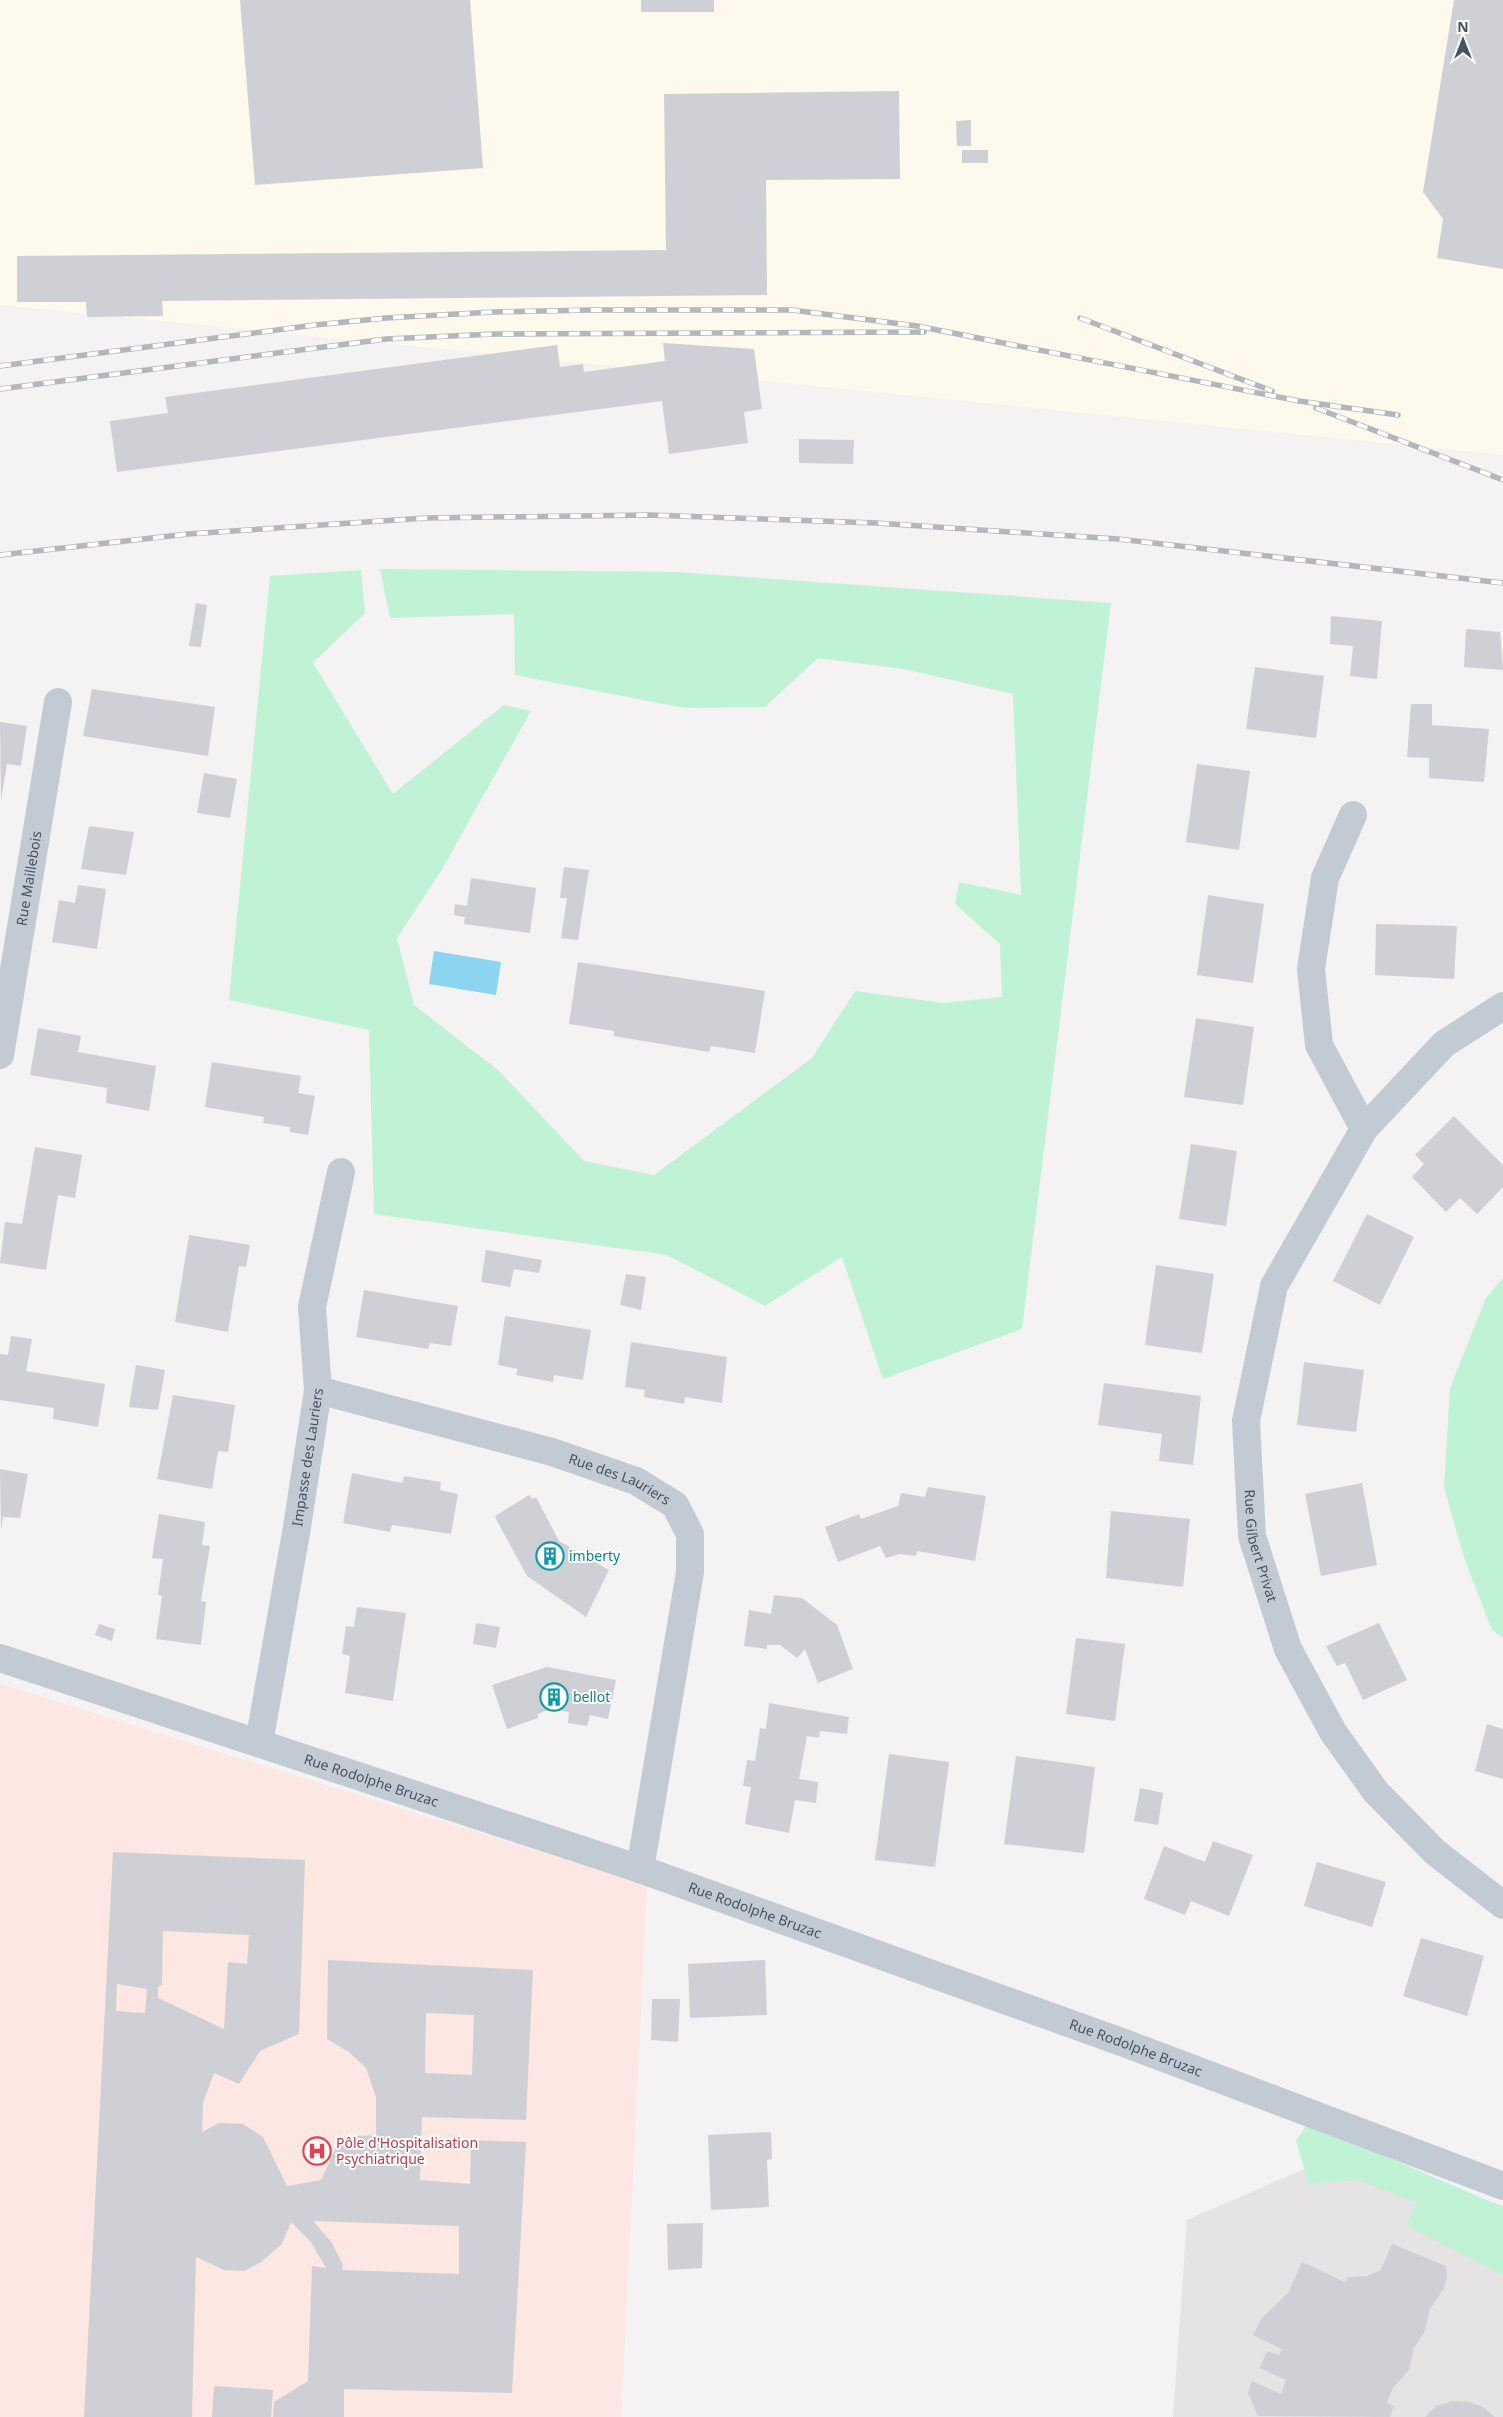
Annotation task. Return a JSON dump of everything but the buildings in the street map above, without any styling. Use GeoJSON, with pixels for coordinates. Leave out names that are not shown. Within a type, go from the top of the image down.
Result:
{"type":"FeatureCollection","features":[{"type":"Feature","properties":{"kind":"street","name":"Rue Maillebois"},"geometry":{"type":"LineString","coordinates":[[0,1055],[58,702]]}},
{"type":"Feature","properties":{"kind":"street"},"geometry":{"type":"LineString","coordinates":[[1353,815],[1325,878],[1311,969],[1319,1045],[1364,1129]]}},
{"type":"Feature","properties":{"kind":"street","name":"Rue Gilbert Privat"},"geometry":{"type":"LineString","coordinates":[[1503,1006],[1444,1044],[1364,1129],[1274,1286],[1246,1421],[1252,1536],[1288,1649],[1333,1732],[1376,1792],[1435,1852],[1503,1905]]}},
{"type":"Feature","properties":{"kind":"street","name":"Impasse des Lauriers"},"geometry":{"type":"LineString","coordinates":[[259,1743],[297,1527],[318,1390],[312,1307],[341,1172]]}},
{"type":"Feature","properties":{"kind":"street","name":"Rue des Lauriers"},"geometry":{"type":"LineString","coordinates":[[318,1390],[552,1452],[636,1481],[675,1505],[690,1534],[690,1572],[640,1869]]}},
{"type":"Feature","properties":{"kind":"street","name":"Rue Rodolphe Bruzac"},"geometry":{"type":"LineString","coordinates":[[0,1658],[640,1869],[1127,2044],[1503,2186]]}},
{"type":"Feature","properties":{"kind":"shaded area"},"geometry":{"type":"Polygon","coordinates":[[[0,0],[1503,0],[1503,455],[0,305],[0,0]]]}},
{"type":"Feature","properties":{"kind":"shaded area","name":"Pôle d'Hospitalisation Psychiatrique"},"geometry":{"type":"Polygon","coordinates":[[[0,1684],[647,1885],[621,2417],[0,2417],[0,1684]]]}},
{"type":"Feature","properties":{"kind":"shaded area"},"geometry":{"type":"Polygon","coordinates":[[[1350,2149],[1503,2206],[1503,2417],[1173,2417],[1187,2220],[1350,2149]]]}},
{"type":"Feature","properties":{"kind":"green space"},"geometry":{"type":"Polygon","coordinates":[[[380,569],[676,572],[1111,603],[1022,1329],[883,1379],[842,1257],[765,1306],[667,1255],[374,1214],[369,1030],[229,1000],[270,576],[361,570],[365,613],[313,663],[393,794],[504,705],[531,711],[441,871],[397,938],[414,1005],[498,1070],[584,1161],[654,1175],[812,1058],[855,991],[943,1003],[1002,997],[1000,944],[955,904],[959,882],[1021,895],[1013,694],[904,669],[818,658],[765,707],[684,708],[515,675],[514,614],[390,618],[380,569]]]}},
{"type":"Feature","properties":{"kind":"green space"},"geometry":{"type":"Polygon","coordinates":[[[1503,1278],[1503,1638],[1492,1630],[1464,1558],[1444,1487],[1450,1388],[1486,1298],[1503,1278]]]}},
{"type":"Feature","properties":{"kind":"green space"},"geometry":{"type":"Polygon","coordinates":[[[1308,2123],[1503,2207],[1503,2275],[1406,2225],[1417,2203],[1358,2180],[1309,2184],[1296,2141],[1308,2123]]]}},
{"type":"Feature","properties":{"kind":"water"},"geometry":{"type":"Polygon","coordinates":[[[434,951],[501,962],[496,995],[429,984],[434,951]]]}},
{"type":"Feature","properties":{"kind":"railway"},"geometry":{"type":"LineString","coordinates":[[0,366],[315,325],[386,318],[493,312],[592,310],[792,310],[917,326],[1299,401],[1398,415]]}},
{"type":"Feature","properties":{"kind":"railway"},"geometry":{"type":"LineString","coordinates":[[1080,318],[1272,391]]}},
{"type":"Feature","properties":{"kind":"railway"},"geometry":{"type":"LineString","coordinates":[[0,389],[386,339],[495,334],[924,332]]}},
{"type":"Feature","properties":{"kind":"railway"},"geometry":{"type":"LineString","coordinates":[[1316,408],[1503,480]]}},
{"type":"Feature","properties":{"kind":"railway"},"geometry":{"type":"LineString","coordinates":[[0,555],[188,534],[426,518],[649,515],[876,523],[1118,539],[1503,583]]}},
{"type":"Feature","properties":{"kind":"place","name":"imberty"},"geometry":{"type":"Point","coordinates":[550,1556]}},
{"type":"Feature","properties":{"kind":"place","name":"bellot"},"geometry":{"type":"Point","coordinates":[554,1697]}},
{"type":"Feature","properties":{"kind":"place","name":"Pôle d'Hospitalisation Psychiatrique"},"geometry":{"type":"Point","coordinates":[317,2151]}}]}
